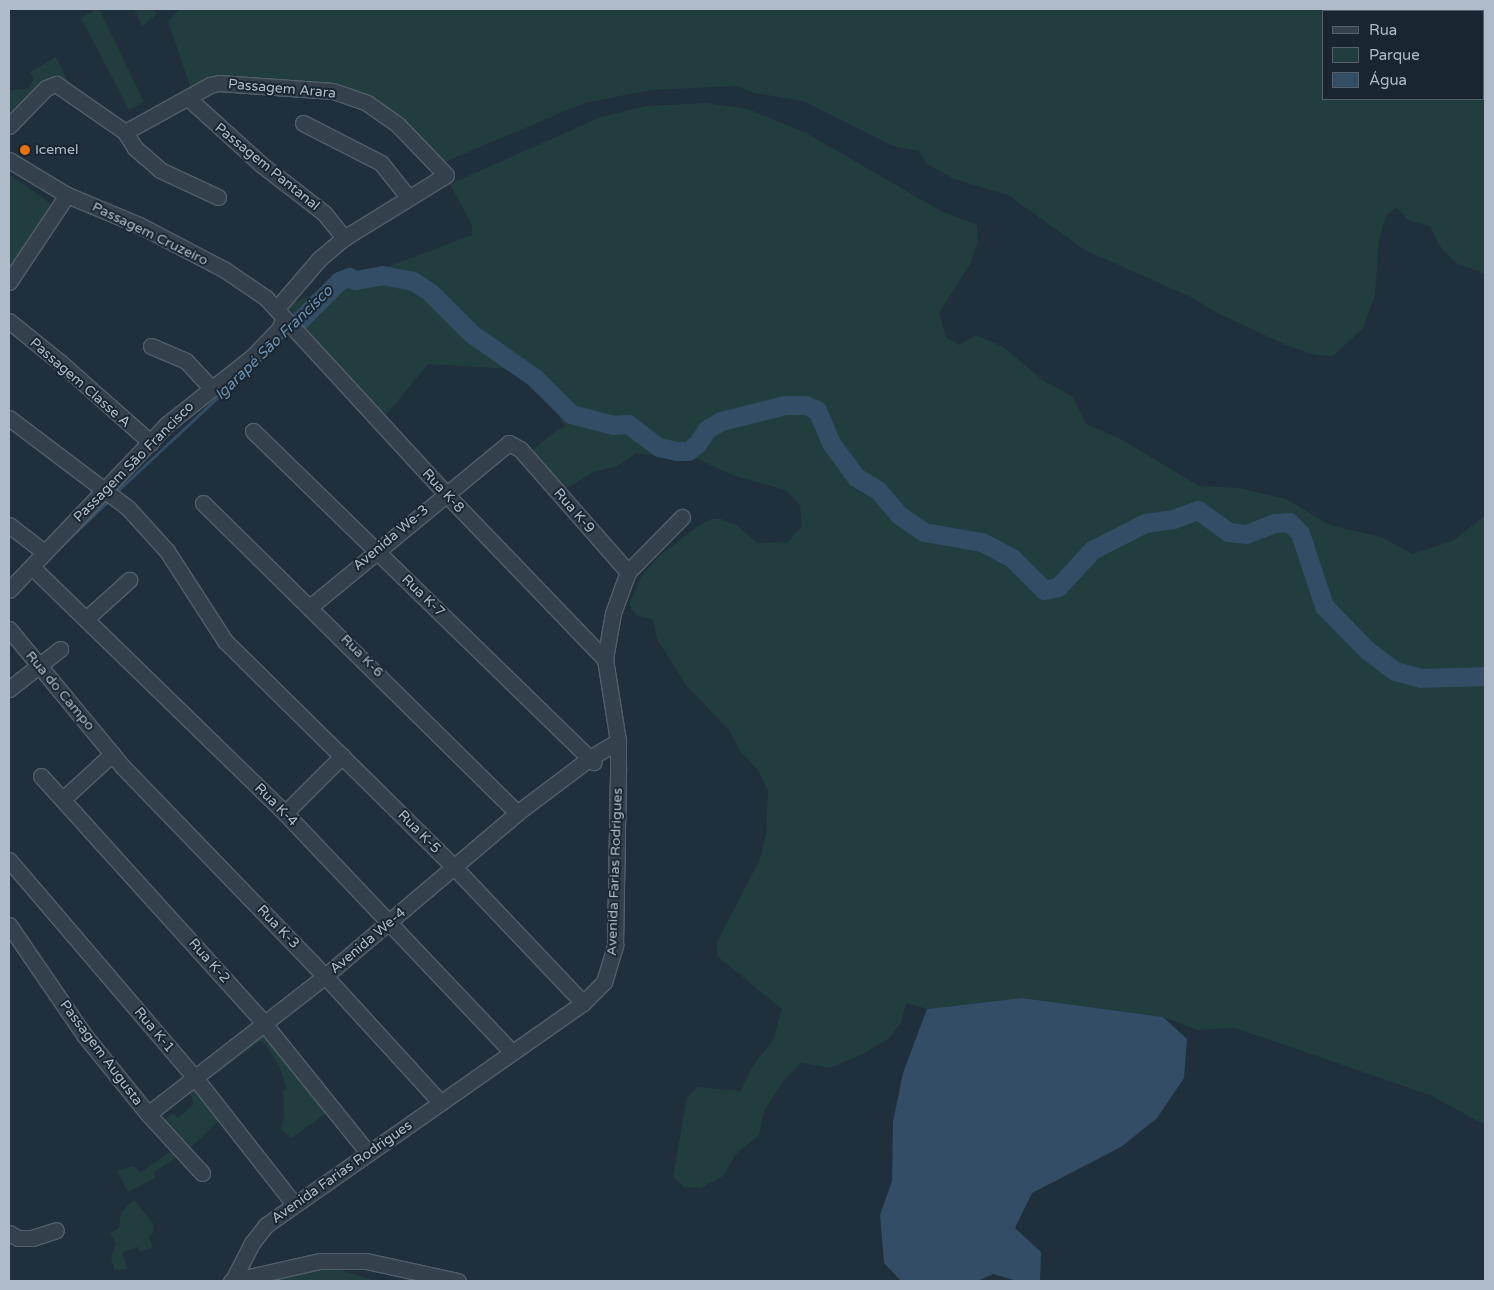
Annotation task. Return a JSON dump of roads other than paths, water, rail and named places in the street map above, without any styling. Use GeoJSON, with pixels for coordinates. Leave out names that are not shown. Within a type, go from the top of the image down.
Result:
{"type":"FeatureCollection","features":[{"type":"Feature","properties":{"kind":"street"},"geometry":{"type":"LineString","coordinates":[[9,126],[46,88],[56,84],[125,132],[135,148],[160,170],[218,196]]}},
{"type":"Feature","properties":{"kind":"street","name":"Passagem Arara"},"geometry":{"type":"LineString","coordinates":[[125,132],[188,98],[219,84],[334,92],[355,97],[398,125],[426,151],[446,176]]}},
{"type":"Feature","properties":{"kind":"street","name":"Passagem Pantanal"},"geometry":{"type":"LineString","coordinates":[[188,98],[256,160],[324,213],[344,238]]}},
{"type":"Feature","properties":{"kind":"street"},"geometry":{"type":"LineString","coordinates":[[302,123],[381,163],[408,197]]}},
{"type":"Feature","properties":{"kind":"street","name":"Passagem Cruzeiro"},"geometry":{"type":"LineString","coordinates":[[9,160],[67,195],[139,225],[225,270],[286,320]]}},
{"type":"Feature","properties":{"kind":"street","name":"Passagem São Francisco"},"geometry":{"type":"LineString","coordinates":[[9,590],[35,569],[44,552],[109,495],[151,443],[210,387],[253,356],[279,329],[286,320],[320,258],[344,238],[408,197],[446,176]]}},
{"type":"Feature","properties":{"kind":"street"},"geometry":{"type":"LineString","coordinates":[[9,282],[67,195]]}},
{"type":"Feature","properties":{"kind":"street","name":"Rua K-8"},"geometry":{"type":"LineString","coordinates":[[286,320],[444,493],[605,659]]}},
{"type":"Feature","properties":{"kind":"street","name":"Passagem Classe A"},"geometry":{"type":"LineString","coordinates":[[9,321],[62,363],[151,443]]}},
{"type":"Feature","properties":{"kind":"street"},"geometry":{"type":"LineString","coordinates":[[151,346],[186,361],[210,387]]}},
{"type":"Feature","properties":{"kind":"street","name":"Rua K-5"},"geometry":{"type":"LineString","coordinates":[[9,418],[109,495],[167,551],[205,613],[250,666],[455,868],[583,1002]]}},
{"type":"Feature","properties":{"kind":"street","name":"Rua K-7"},"geometry":{"type":"LineString","coordinates":[[253,431],[589,761]]}},
{"type":"Feature","properties":{"kind":"street","name":"Avenida We-3"},"geometry":{"type":"LineString","coordinates":[[311,606],[444,493],[504,445],[513,444],[520,450]]}},
{"type":"Feature","properties":{"kind":"street","name":"Rua K-9"},"geometry":{"type":"LineString","coordinates":[[520,450],[628,572]]}},
{"type":"Feature","properties":{"kind":"street","name":"Rua K-6"},"geometry":{"type":"LineString","coordinates":[[203,503],[311,606],[517,813]]}},
{"type":"Feature","properties":{"kind":"street","name":"Avenida Farias Rodrigues"},"geometry":{"type":"LineString","coordinates":[[232,1281],[252,1243],[266,1225],[583,1002],[604,982],[615,946],[618,766],[618,741],[605,659],[613,613],[628,572],[682,517]]}},
{"type":"Feature","properties":{"kind":"street"},"geometry":{"type":"LineString","coordinates":[[9,525],[44,552]]}},
{"type":"Feature","properties":{"kind":"street","name":"Rua K-4"},"geometry":{"type":"LineString","coordinates":[[35,569],[285,813],[391,922],[512,1052]]}},
{"type":"Feature","properties":{"kind":"street"},"geometry":{"type":"LineString","coordinates":[[87,618],[129,580]]}},
{"type":"Feature","properties":{"kind":"street","name":"Rua do Campo"},"geometry":{"type":"LineString","coordinates":[[9,628],[38,666],[112,754]]}},
{"type":"Feature","properties":{"kind":"street"},"geometry":{"type":"LineString","coordinates":[[9,689],[60,649]]}},
{"type":"Feature","properties":{"kind":"street","name":"Avenida We-4"},"geometry":{"type":"LineString","coordinates":[[148,1114],[196,1079],[326,976],[455,868],[517,813],[618,741]]}},
{"type":"Feature","properties":{"kind":"street"},"geometry":{"type":"LineString","coordinates":[[63,799],[112,754]]}},
{"type":"Feature","properties":{"kind":"street","name":"Rua K-3"},"geometry":{"type":"LineString","coordinates":[[112,754],[326,976],[440,1102]]}},
{"type":"Feature","properties":{"kind":"street"},"geometry":{"type":"LineString","coordinates":[[285,813],[342,756]]}},
{"type":"Feature","properties":{"kind":"street"},"geometry":{"type":"LineString","coordinates":[[589,761],[618,766]]}},
{"type":"Feature","properties":{"kind":"street","name":"Rua K-2"},"geometry":{"type":"LineString","coordinates":[[41,776],[265,1024],[368,1153]]}},
{"type":"Feature","properties":{"kind":"street","name":"Rua K-1"},"geometry":{"type":"LineString","coordinates":[[9,860],[196,1079],[294,1204]]}},
{"type":"Feature","properties":{"kind":"street","name":"Passagem Augusta"},"geometry":{"type":"LineString","coordinates":[[9,925],[85,1036],[148,1114],[202,1173]]}},
{"type":"Feature","properties":{"kind":"street"},"geometry":{"type":"LineString","coordinates":[[12,1240],[37,1238],[56,1230]]}},
{"type":"Feature","properties":{"kind":"street"},"geometry":{"type":"LineString","coordinates":[[232,1281],[320,1261],[366,1261],[458,1281]]}},
{"type":"Feature","properties":{"kind":"water"},"geometry":{"type":"Polygon","coordinates":[[[1022,998],[1163,1017],[1187,1039],[1184,1078],[1157,1118],[1121,1147],[1032,1193],[1015,1228],[1041,1252],[1040,1281],[1017,1281],[993,1274],[977,1281],[901,1281],[884,1263],[880,1215],[892,1181],[893,1122],[903,1073],[927,1009],[1022,998]]]}},
{"type":"Feature","properties":{"kind":"waterway","name":"Igarapé São Francisco"},"geometry":{"type":"LineString","coordinates":[[296,324],[339,281],[349,277],[355,280],[382,275],[413,281],[430,292],[472,334],[535,378],[571,414],[613,425],[628,424],[659,447],[676,451],[688,451],[697,444],[707,429],[721,421],[785,405],[805,405],[817,410],[831,443],[856,477],[878,490],[898,514],[924,532],[982,542],[1012,558],[1044,590],[1058,587],[1092,550],[1145,523],[1173,519],[1198,510],[1228,532],[1246,534],[1275,523],[1289,522],[1300,533],[1324,606],[1367,650],[1395,671],[1421,678],[1485,676]]}},
{"type":"Feature","properties":{"kind":"waterway","name":"Igarapé São Francisco"},"geometry":{"type":"LineString","coordinates":[[277,341],[289,330]]}},
{"type":"Feature","properties":{"kind":"waterway","name":"Igarapé São Francisco"},"geometry":{"type":"LineString","coordinates":[[115,493],[249,368]]}},
{"type":"Feature","properties":{"kind":"waterway","name":"Igarapé São Francisco"},"geometry":{"type":"LineString","coordinates":[[60,547],[109,500]]}},
{"type":"Feature","properties":{"kind":"place","name":"Icemel"},"geometry":{"type":"Point","coordinates":[25,150]}}]}
